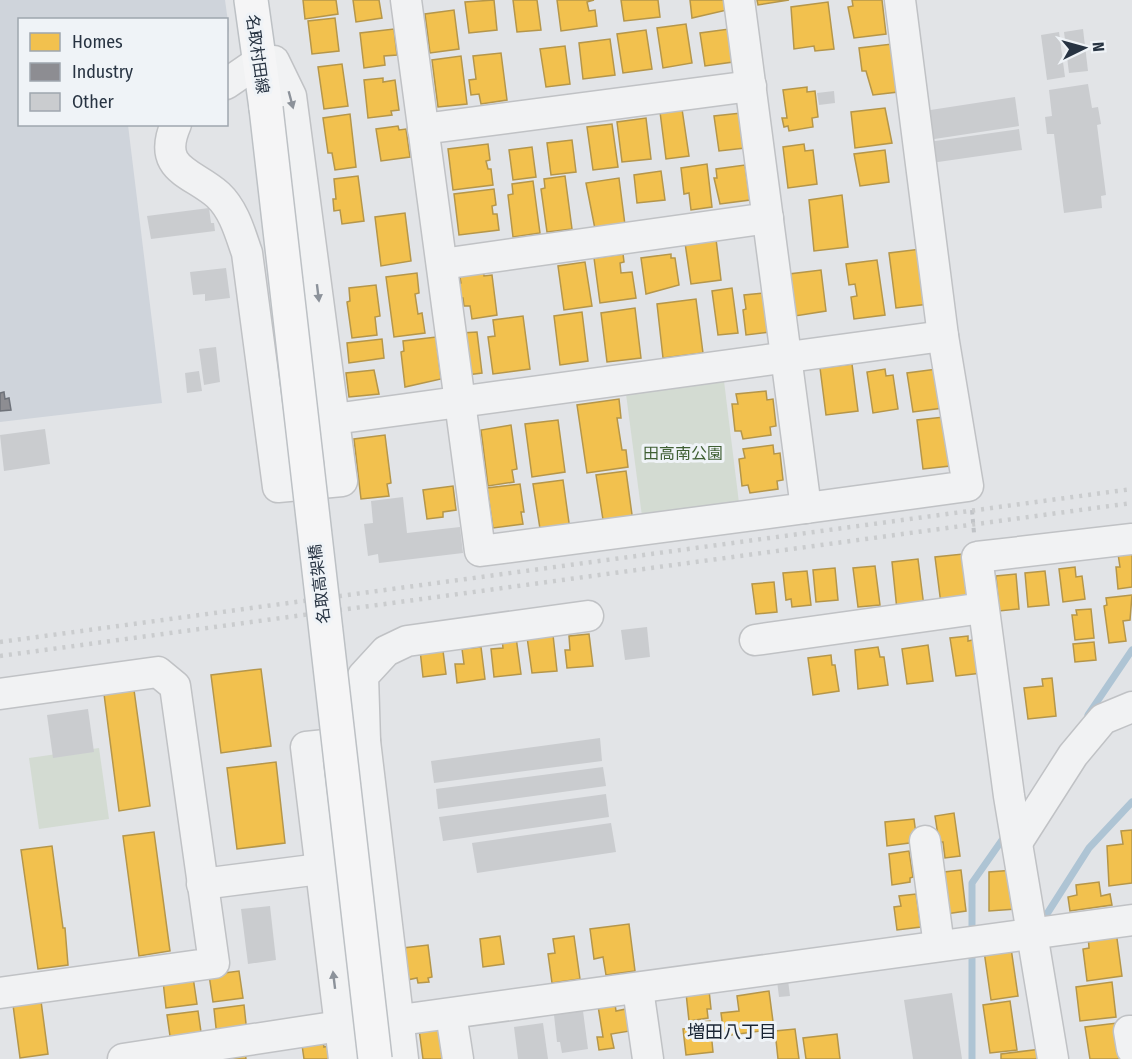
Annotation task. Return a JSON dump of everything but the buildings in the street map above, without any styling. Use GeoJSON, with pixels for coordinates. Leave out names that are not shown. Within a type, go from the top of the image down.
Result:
{"type":"FeatureCollection","features":[{"type":"Feature","properties":{"kind":"main road","name":"名取村田線"},"geometry":{"type":"LineString","coordinates":[[251,0],[266,108]]}},
{"type":"Feature","properties":{"kind":"main road","name":"名取高架橋"},"geometry":{"type":"LineString","coordinates":[[266,108],[375,1059]]}},
{"type":"Feature","properties":{"kind":"street"},"geometry":{"type":"LineString","coordinates":[[406,0],[480,551],[968,486],[943,336],[900,0]]}},
{"type":"Feature","properties":{"kind":"street"},"geometry":{"type":"LineString","coordinates":[[739,0],[806,508]]}},
{"type":"Feature","properties":{"kind":"street"},"geometry":{"type":"LineString","coordinates":[[175,126],[171,137],[171,153],[178,169],[218,195],[236,221],[247,253],[278,487],[342,481],[291,96],[274,61],[258,62],[228,83]]}},
{"type":"Feature","properties":{"kind":"street"},"geometry":{"type":"LineString","coordinates":[[423,129],[750,86]]}},
{"type":"Feature","properties":{"kind":"street"},"geometry":{"type":"LineString","coordinates":[[442,264],[768,218]]}},
{"type":"Feature","properties":{"kind":"street"},"geometry":{"type":"LineString","coordinates":[[334,419],[943,336]]}},
{"type":"Feature","properties":{"kind":"street"},"geometry":{"type":"LineString","coordinates":[[1053,1059],[1015,827],[977,557],[1132,539]]}},
{"type":"Feature","properties":{"kind":"street"},"geometry":{"type":"LineString","coordinates":[[403,1059],[365,741],[363,676],[386,651],[407,641],[588,616]]}},
{"type":"Feature","properties":{"kind":"street"},"geometry":{"type":"LineString","coordinates":[[755,640],[984,616]]}},
{"type":"Feature","properties":{"kind":"street"},"geometry":{"type":"LineString","coordinates":[[804,650],[984,616]]}},
{"type":"Feature","properties":{"kind":"street"},"geometry":{"type":"LineString","coordinates":[[0,694],[158,672],[175,686],[214,963],[0,993]]}},
{"type":"Feature","properties":{"kind":"street"},"geometry":{"type":"LineString","coordinates":[[1015,827],[1103,720],[1132,707]]}},
{"type":"Feature","properties":{"kind":"street"},"geometry":{"type":"LineString","coordinates":[[344,1059],[306,747],[365,741]]}},
{"type":"Feature","properties":{"kind":"street"},"geometry":{"type":"LineString","coordinates":[[925,841],[962,942]]}},
{"type":"Feature","properties":{"kind":"street"},"geometry":{"type":"LineString","coordinates":[[202,884],[320,869]]}},
{"type":"Feature","properties":{"kind":"street"},"geometry":{"type":"LineString","coordinates":[[400,1020],[638,990],[962,942],[1132,920]]}},
{"type":"Feature","properties":{"kind":"street"},"geometry":{"type":"LineString","coordinates":[[638,990],[648,1059]]}},
{"type":"Feature","properties":{"kind":"street"},"geometry":{"type":"LineString","coordinates":[[452,1014],[458,1059]]}},
{"type":"Feature","properties":{"kind":"street"},"geometry":{"type":"LineString","coordinates":[[123,1059],[340,1026]]}},
{"type":"Feature","properties":{"kind":"street"},"geometry":{"type":"LineString","coordinates":[[1132,1031],[1130,1031],[1132,1049]]}},
{"type":"Feature","properties":{"kind":"path"},"geometry":{"type":"LineString","coordinates":[[968,486],[977,557]]}},
{"type":"Feature","properties":{"kind":"shaded area"},"geometry":{"type":"Polygon","coordinates":[[[0,0],[225,0],[227,18],[18,18],[18,126],[128,126],[162,403],[0,422],[0,0]]]}},
{"type":"Feature","properties":{"kind":"green space","name":"田高南公園"},"geometry":{"type":"Polygon","coordinates":[[[724,381],[740,511],[643,524],[626,394],[724,381]]]}},
{"type":"Feature","properties":{"kind":"green space"},"geometry":{"type":"Polygon","coordinates":[[[99,748],[109,819],[39,829],[29,758],[99,748]]]}},
{"type":"Feature","properties":{"kind":"waterway"},"geometry":{"type":"LineString","coordinates":[[1088,715],[1132,650]]}},
{"type":"Feature","properties":{"kind":"waterway"},"geometry":{"type":"LineString","coordinates":[[1045,917],[1089,848],[1132,802]]}},
{"type":"Feature","properties":{"kind":"waterway"},"geometry":{"type":"LineString","coordinates":[[972,934],[972,883],[1007,833]]}},
{"type":"Feature","properties":{"kind":"waterway"},"geometry":{"type":"LineString","coordinates":[[972,948],[972,1059]]}},
{"type":"Feature","properties":{"kind":"railway"},"geometry":{"type":"LineString","coordinates":[[0,642],[1132,489]]}},
{"type":"Feature","properties":{"kind":"railway"},"geometry":{"type":"LineString","coordinates":[[0,656],[1132,503]]}},
{"type":"Feature","properties":{"kind":"district","name":"増田八丁目"},"geometry":{"type":"Point","coordinates":[732,1032]}}]}
